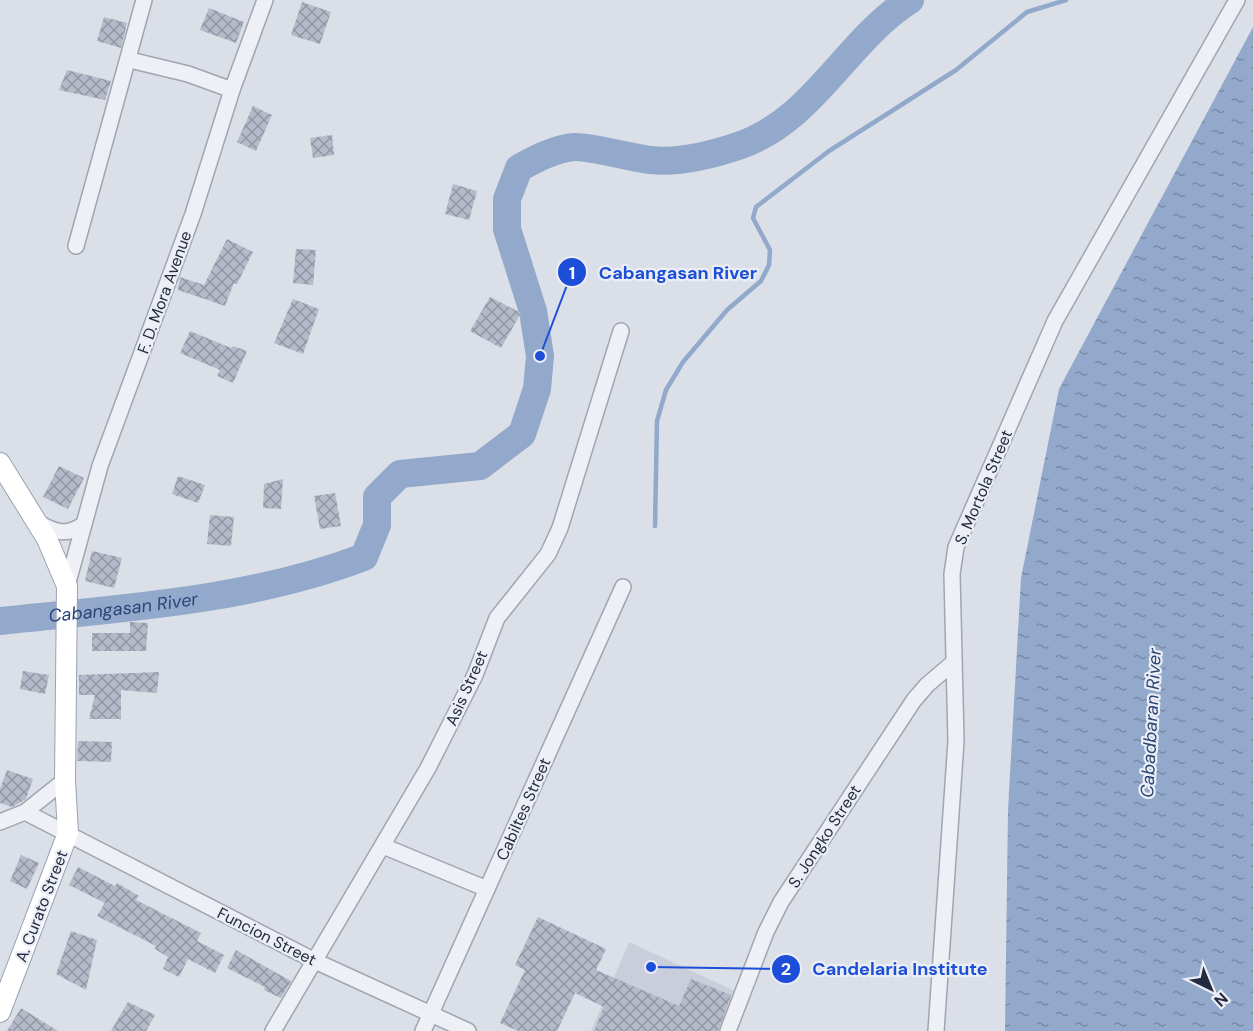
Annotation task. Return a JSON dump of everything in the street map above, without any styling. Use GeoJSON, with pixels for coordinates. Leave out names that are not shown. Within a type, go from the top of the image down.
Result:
{"type":"FeatureCollection","features":[{"type":"Feature","properties":{"kind":"main road"},"geometry":{"type":"LineString","coordinates":[[0,463],[47,539],[67,602],[65,780],[68,833]]}},
{"type":"Feature","properties":{"kind":"main road","name":"A. Curato Street"},"geometry":{"type":"LineString","coordinates":[[0,1012],[68,833]]}},
{"type":"Feature","properties":{"kind":"street"},"geometry":{"type":"LineString","coordinates":[[76,246],[130,60],[144,0]]}},
{"type":"Feature","properties":{"kind":"street","name":"F. D. Mora Avenue"},"geometry":{"type":"LineString","coordinates":[[67,602],[84,524],[100,466],[193,214],[232,90],[265,0]]}},
{"type":"Feature","properties":{"kind":"street","name":"S. Mortola Street"},"geometry":{"type":"LineString","coordinates":[[936,1031],[954,808],[956,741],[952,574],[956,547],[1055,321],[1135,176],[1237,0]]}},
{"type":"Feature","properties":{"kind":"street"},"geometry":{"type":"LineString","coordinates":[[130,60],[188,74],[232,90]]}},
{"type":"Feature","properties":{"kind":"street","name":"Asis Street"},"geometry":{"type":"LineString","coordinates":[[273,1031],[428,768],[475,675],[497,618],[548,554],[560,528],[621,331]]}},
{"type":"Feature","properties":{"kind":"street"},"geometry":{"type":"LineString","coordinates":[[37,522],[62,534],[73,532],[84,524]]}},
{"type":"Feature","properties":{"kind":"street","name":"Cabiltes Street"},"geometry":{"type":"LineString","coordinates":[[423,1031],[623,587]]}},
{"type":"Feature","properties":{"kind":"street","name":"S. Jongko Street"},"geometry":{"type":"LineString","coordinates":[[728,1031],[766,932],[781,902],[908,709],[927,685],[954,662]]}},
{"type":"Feature","properties":{"kind":"street"},"geometry":{"type":"LineString","coordinates":[[0,822],[25,812],[65,780]]}},
{"type":"Feature","properties":{"kind":"street","name":"Funcion Street"},"geometry":{"type":"LineString","coordinates":[[25,812],[315,961],[468,1031]]}},
{"type":"Feature","properties":{"kind":"street"},"geometry":{"type":"LineString","coordinates":[[383,846],[487,889]]}},
{"type":"Feature","properties":{"kind":"shaded area"},"geometry":{"type":"Polygon","coordinates":[[[629,942],[737,992],[722,1031],[591,1031],[629,942]]]}},
{"type":"Feature","properties":{"kind":"water","name":"Cabadbaran River"},"geometry":{"type":"Polygon","coordinates":[[[1253,27],[1253,1031],[1005,1031],[1008,810],[1021,578],[1059,389],[1253,27]]]}},
{"type":"Feature","properties":{"kind":"building"},"geometry":{"type":"Polygon","coordinates":[[[302,2],[331,12],[320,44],[291,35],[302,2]]]}},
{"type":"Feature","properties":{"kind":"building"},"geometry":{"type":"Polygon","coordinates":[[[209,8],[244,22],[236,43],[200,30],[209,8]]]}},
{"type":"Feature","properties":{"kind":"building"},"geometry":{"type":"Polygon","coordinates":[[[104,17],[127,23],[121,48],[97,41],[104,17]]]}},
{"type":"Feature","properties":{"kind":"building"},"geometry":{"type":"Polygon","coordinates":[[[67,70],[111,81],[105,100],[59,90],[67,70]]]}},
{"type":"Feature","properties":{"kind":"building"},"geometry":{"type":"Polygon","coordinates":[[[253,106],[272,115],[256,151],[237,142],[253,106]]]}},
{"type":"Feature","properties":{"kind":"building"},"geometry":{"type":"Polygon","coordinates":[[[332,135],[334,155],[313,158],[310,138],[332,135]]]}},
{"type":"Feature","properties":{"kind":"building"},"geometry":{"type":"Polygon","coordinates":[[[453,184],[477,191],[469,220],[445,214],[453,184]]]}},
{"type":"Feature","properties":{"kind":"building"},"geometry":{"type":"Polygon","coordinates":[[[227,239],[253,252],[237,284],[234,283],[225,306],[178,290],[180,277],[204,285],[227,239]]]}},
{"type":"Feature","properties":{"kind":"building"},"geometry":{"type":"Polygon","coordinates":[[[296,249],[316,250],[313,285],[293,283],[296,249]]]}},
{"type":"Feature","properties":{"kind":"building"},"geometry":{"type":"Polygon","coordinates":[[[490,297],[521,313],[501,348],[470,331],[490,297]]]}},
{"type":"Feature","properties":{"kind":"building"},"geometry":{"type":"Polygon","coordinates":[[[293,299],[319,309],[303,354],[274,343],[293,299]]]}},
{"type":"Feature","properties":{"kind":"building"},"geometry":{"type":"Polygon","coordinates":[[[190,331],[231,348],[233,346],[247,351],[233,383],[217,376],[220,370],[180,353],[190,331]]]}},
{"type":"Feature","properties":{"kind":"building"},"geometry":{"type":"Polygon","coordinates":[[[59,466],[84,478],[68,509],[43,497],[59,466]]]}},
{"type":"Feature","properties":{"kind":"building"},"geometry":{"type":"Polygon","coordinates":[[[178,476],[205,485],[198,503],[172,494],[178,476]]]}},
{"type":"Feature","properties":{"kind":"building"},"geometry":{"type":"Polygon","coordinates":[[[283,479],[281,509],[263,508],[264,484],[283,479]]]}},
{"type":"Feature","properties":{"kind":"building"},"geometry":{"type":"Polygon","coordinates":[[[335,493],[341,526],[320,529],[314,496],[335,493]]]}},
{"type":"Feature","properties":{"kind":"building"},"geometry":{"type":"Polygon","coordinates":[[[210,515],[234,517],[231,546],[207,544],[210,515]]]}},
{"type":"Feature","properties":{"kind":"building"},"geometry":{"type":"Polygon","coordinates":[[[92,551],[122,558],[114,588],[85,581],[92,551]]]}},
{"type":"Feature","properties":{"kind":"building"},"geometry":{"type":"Polygon","coordinates":[[[130,622],[148,623],[146,651],[92,651],[92,633],[130,633],[130,622]]]}},
{"type":"Feature","properties":{"kind":"building"},"geometry":{"type":"Polygon","coordinates":[[[23,671],[49,675],[45,694],[20,689],[23,671]]]}},
{"type":"Feature","properties":{"kind":"building"},"geometry":{"type":"Polygon","coordinates":[[[159,672],[157,693],[121,690],[121,719],[89,719],[95,695],[79,695],[79,675],[159,672]]]}},
{"type":"Feature","properties":{"kind":"building"},"geometry":{"type":"Polygon","coordinates":[[[78,741],[112,742],[111,762],[77,761],[78,741]]]}},
{"type":"Feature","properties":{"kind":"building"},"geometry":{"type":"Polygon","coordinates":[[[7,770],[33,779],[26,799],[12,807],[0,803],[0,789],[7,770]]]}},
{"type":"Feature","properties":{"kind":"building"},"geometry":{"type":"Polygon","coordinates":[[[21,855],[39,863],[27,889],[10,881],[21,855]]]}},
{"type":"Feature","properties":{"kind":"building"},"geometry":{"type":"Polygon","coordinates":[[[78,867],[115,886],[117,883],[139,896],[136,900],[201,933],[197,941],[224,955],[215,973],[188,959],[179,977],[163,969],[168,957],[155,949],[156,946],[97,916],[105,903],[69,885],[78,867]]]}},
{"type":"Feature","properties":{"kind":"building"},"geometry":{"type":"Polygon","coordinates":[[[538,917],[606,949],[596,970],[679,1006],[691,979],[731,995],[718,1031],[594,1031],[604,1007],[575,993],[557,1031],[518,1031],[500,1023],[525,970],[515,965],[538,917]]]}},
{"type":"Feature","properties":{"kind":"building"},"geometry":{"type":"Polygon","coordinates":[[[71,931],[97,940],[86,990],[56,974],[71,931]]]}},
{"type":"Feature","properties":{"kind":"building"},"geometry":{"type":"Polygon","coordinates":[[[236,950],[291,981],[281,998],[264,990],[265,987],[227,968],[236,950]]]}},
{"type":"Feature","properties":{"kind":"building"},"geometry":{"type":"Polygon","coordinates":[[[128,1002],[155,1015],[146,1031],[111,1031],[128,1002]]]}},
{"type":"Feature","properties":{"kind":"building"},"geometry":{"type":"Polygon","coordinates":[[[21,1008],[58,1031],[7,1031],[21,1008]]]}},
{"type":"Feature","properties":{"kind":"waterway","name":"Cabangasan River"},"geometry":{"type":"LineString","coordinates":[[0,621],[185,601],[276,584],[364,557],[377,525],[377,497],[400,474],[480,466],[522,434],[537,389],[540,356],[533,311],[507,229],[507,199],[519,168],[552,152],[574,147],[662,161],[697,157],[741,145],[767,133],[789,117],[810,98],[867,36],[910,0]]}},
{"type":"Feature","properties":{"kind":"waterway"},"geometry":{"type":"LineString","coordinates":[[655,526],[657,421],[666,390],[683,362],[727,310],[761,281],[769,265],[770,250],[753,218],[756,207],[829,151],[956,70],[1027,12],[1066,0]]}},
{"type":"Feature","properties":{"kind":"place","name":"Cabangasan River"},"geometry":{"type":"Point","coordinates":[540,356]}},
{"type":"Feature","properties":{"kind":"place","name":"Candelaria Institute"},"geometry":{"type":"Point","coordinates":[651,967]}}]}
